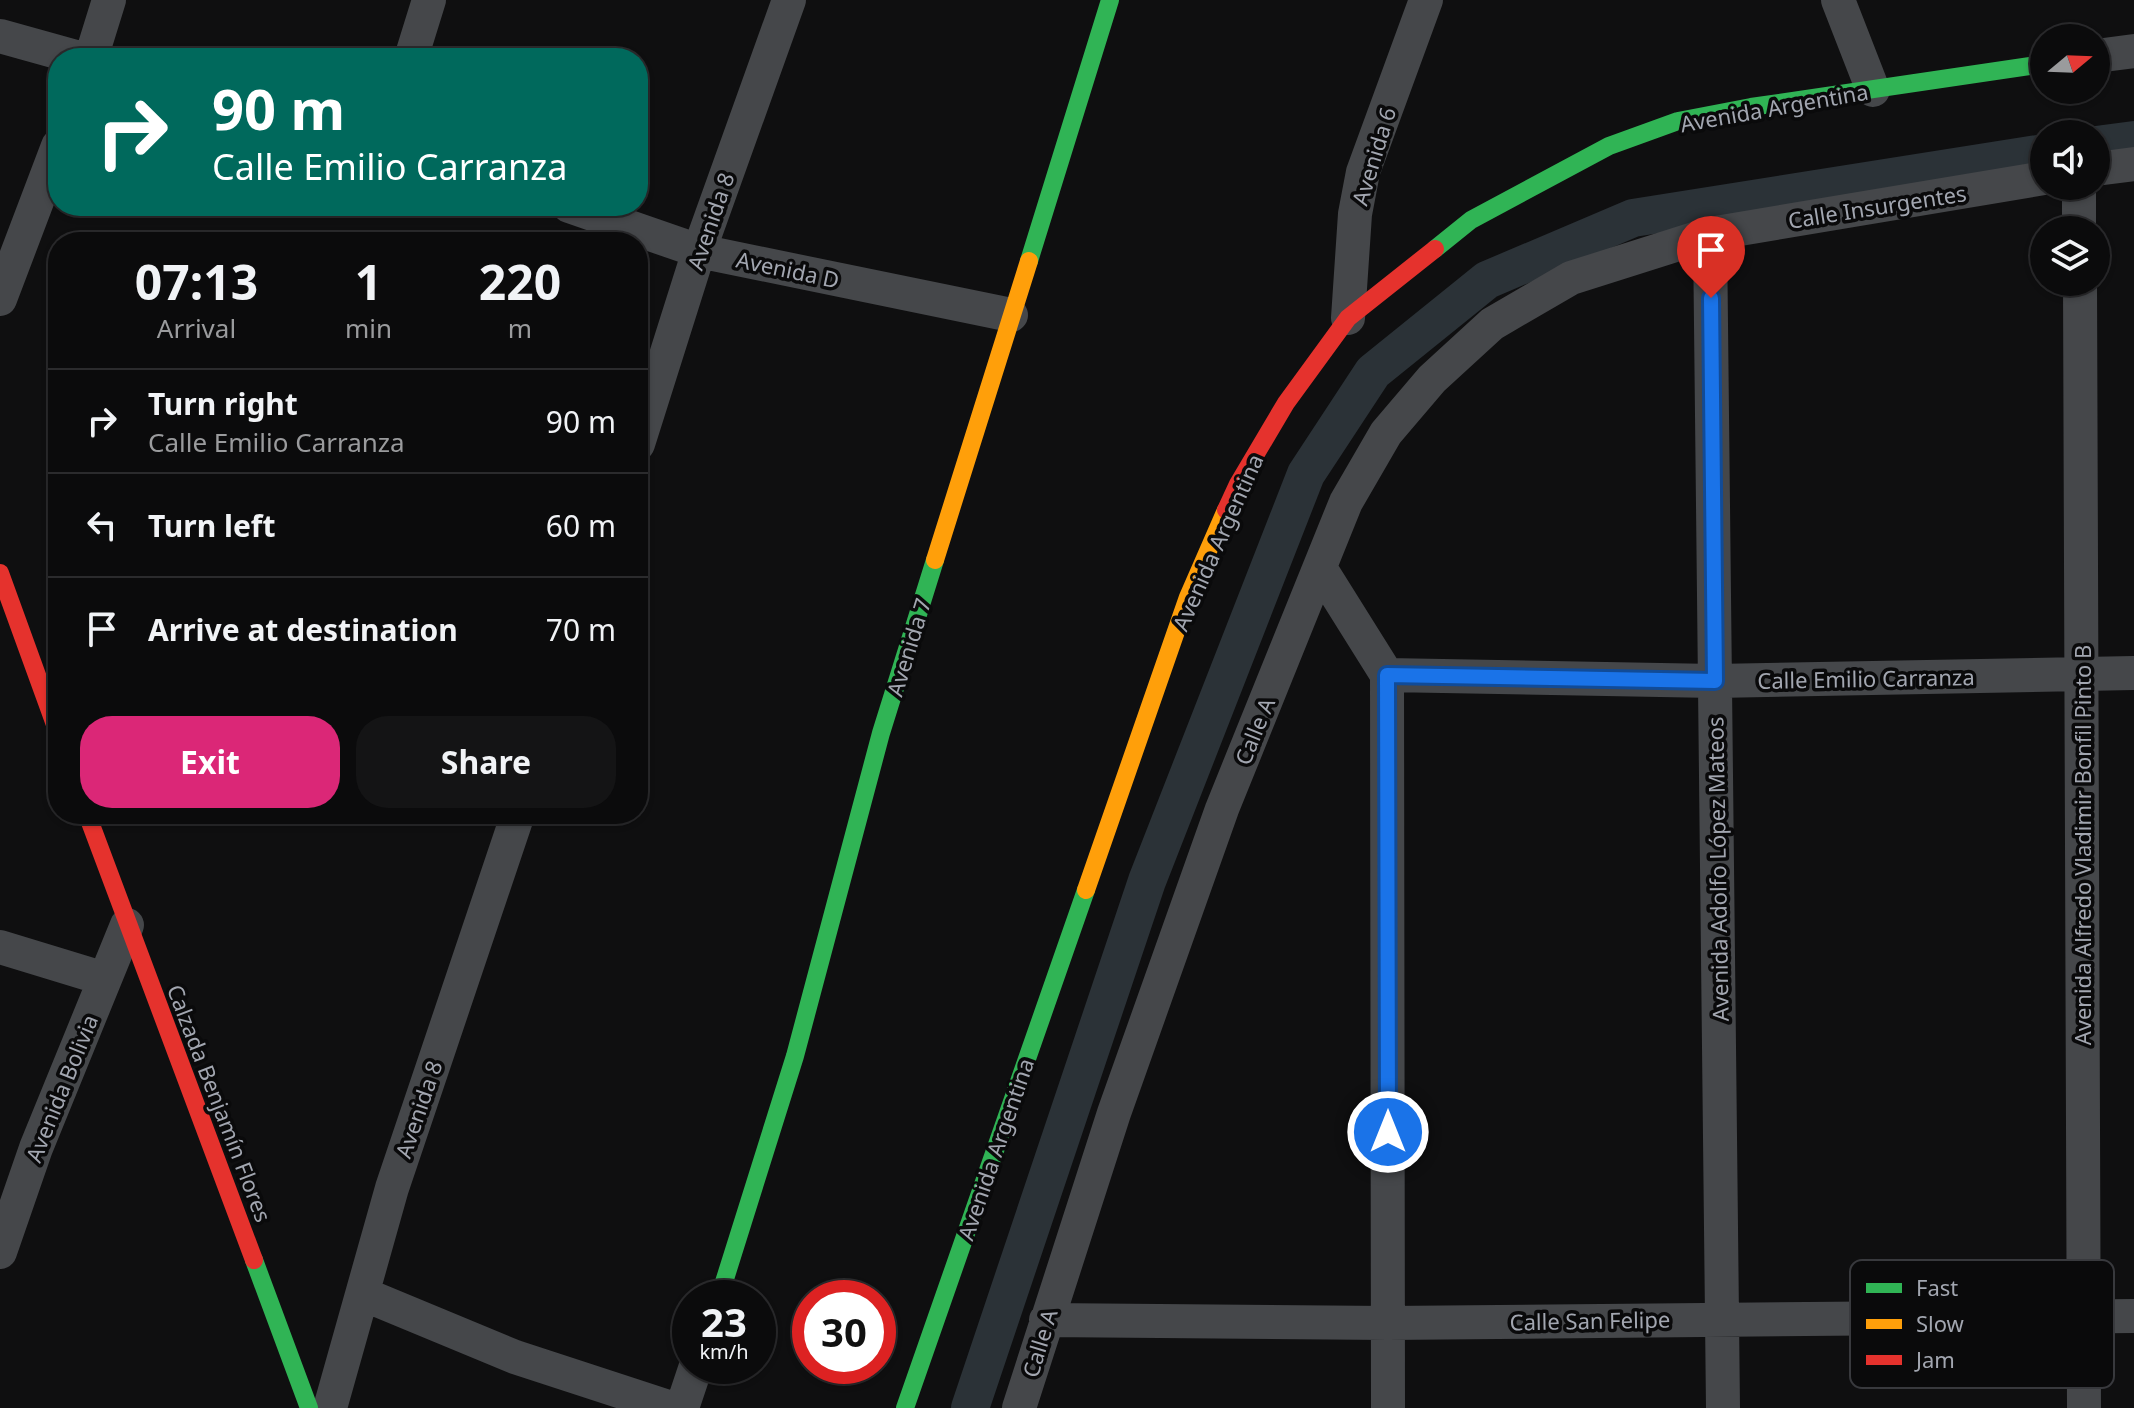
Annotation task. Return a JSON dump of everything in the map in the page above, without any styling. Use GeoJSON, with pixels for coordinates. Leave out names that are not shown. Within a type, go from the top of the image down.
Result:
{"type":"FeatureCollection","features":[{"type":"Feature","properties":{"kind":"street"},"geometry":{"type":"LineString","coordinates":[[94,48],[109,0]]}},
{"type":"Feature","properties":{"kind":"street"},"geometry":{"type":"LineString","coordinates":[[414,48],[429,0]]}},
{"type":"Feature","properties":{"kind":"street","name":"Avenida 8"},"geometry":{"type":"LineString","coordinates":[[648,412],[699,251],[789,0]]}},
{"type":"Feature","properties":{"kind":"street","name":"Avenida 7"},"geometry":{"type":"LineString","coordinates":[[725,1280],[795,1056],[881,733],[1110,0]]}},
{"type":"Feature","properties":{"kind":"street","name":"Avenida 6"},"geometry":{"type":"LineString","coordinates":[[1348,318],[1355,214],[1363,172],[1426,0]]}},
{"type":"Feature","properties":{"kind":"street"},"geometry":{"type":"LineString","coordinates":[[1838,0],[1873,90]]}},
{"type":"Feature","properties":{"kind":"street"},"geometry":{"type":"LineString","coordinates":[[0,36],[48,49]]}},
{"type":"Feature","properties":{"kind":"street"},"geometry":{"type":"LineString","coordinates":[[2110,54],[2134,51]]}},
{"type":"Feature","properties":{"kind":"street","name":"Avenida Argentina"},"geometry":{"type":"LineString","coordinates":[[905,1408],[1188,597],[1238,484],[1286,403],[1348,318],[1471,220],[1609,146],[1678,121],[1751,107],[2030,66]]}},
{"type":"Feature","properties":{"kind":"street"},"geometry":{"type":"LineString","coordinates":[[2110,167],[2134,164]]}},
{"type":"Feature","properties":{"kind":"street"},"geometry":{"type":"LineString","coordinates":[[0,299],[48,172]]}},
{"type":"Feature","properties":{"kind":"street","name":"Calle Insurgentes"},"geometry":{"type":"LineString","coordinates":[[1710,234],[2030,180]]}},
{"type":"Feature","properties":{"kind":"street","name":"Avenida D"},"geometry":{"type":"LineString","coordinates":[[598,216],[644,232]]}},
{"type":"Feature","properties":{"kind":"street","name":"Avenida D"},"geometry":{"type":"LineString","coordinates":[[648,233],[699,251],[1011,315]]}},
{"type":"Feature","properties":{"kind":"street","name":"Calle A"},"geometry":{"type":"LineString","coordinates":[[1019,1408],[1114,1113],[1222,809],[1346,502],[1386,433],[1432,379],[1492,324],[1571,278],[1710,234]]}},
{"type":"Feature","properties":{"kind":"street","name":"Avenida Adolfo López Mateos"},"geometry":{"type":"LineString","coordinates":[[1710,234],[1723,1408]]}},
{"type":"Feature","properties":{"kind":"street","name":"Avenida Alfredo Vladimir Bonfil Pinto B"},"geometry":{"type":"LineString","coordinates":[[2080,296],[2084,1260]]}},
{"type":"Feature","properties":{"kind":"street"},"geometry":{"type":"LineString","coordinates":[[1320,568],[1387,675],[1388,1408]]}},
{"type":"Feature","properties":{"kind":"street"},"geometry":{"type":"LineString","coordinates":[[0,575],[48,706]]}},
{"type":"Feature","properties":{"kind":"street","name":"Calle Emilio Carranza"},"geometry":{"type":"LineString","coordinates":[[1387,675],[1715,681],[2134,673]]}},
{"type":"Feature","properties":{"kind":"street","name":"Calzada Benjamín Flores"},"geometry":{"type":"LineString","coordinates":[[91,824],[309,1408]]}},
{"type":"Feature","properties":{"kind":"street","name":"Avenida 8"},"geometry":{"type":"LineString","coordinates":[[330,1408],[392,1188],[515,824]]}},
{"type":"Feature","properties":{"kind":"street","name":"Avenida Bolivia"},"geometry":{"type":"LineString","coordinates":[[0,1252],[36,1148],[127,925]]}},
{"type":"Feature","properties":{"kind":"street"},"geometry":{"type":"LineString","coordinates":[[0,947],[105,979]]}},
{"type":"Feature","properties":{"kind":"street"},"geometry":{"type":"LineString","coordinates":[[363,1294],[515,1357],[671,1408]]}},
{"type":"Feature","properties":{"kind":"street","name":"Calle San Felipe"},"geometry":{"type":"LineString","coordinates":[[1046,1320],[1388,1323],[1850,1318]]}},
{"type":"Feature","properties":{"kind":"street"},"geometry":{"type":"LineString","coordinates":[[682,1408],[690,1384]]}},
{"type":"Feature","properties":{"kind":"waterway"},"geometry":{"type":"LineString","coordinates":[[2110,143],[2134,140]]}},
{"type":"Feature","properties":{"kind":"waterway"},"geometry":{"type":"LineString","coordinates":[[970,1408],[1147,881],[1306,474],[1373,372],[1487,280],[1633,218],[2030,155]]}},
{"type":"Feature","properties":{"kind":"traffic: fast"},"geometry":{"type":"LineString","coordinates":[[1029,261],[1110,0]]}},
{"type":"Feature","properties":{"kind":"traffic: fast"},"geometry":{"type":"LineString","coordinates":[[1435,249],[1471,220],[1609,146],[1678,121],[1751,107],[2030,66]]}},
{"type":"Feature","properties":{"kind":"traffic: fast"},"geometry":{"type":"LineString","coordinates":[[725,1280],[795,1056],[881,733],[935,560]]}},
{"type":"Feature","properties":{"kind":"traffic: fast"},"geometry":{"type":"LineString","coordinates":[[905,1408],[1086,890]]}},
{"type":"Feature","properties":{"kind":"traffic: fast"},"geometry":{"type":"LineString","coordinates":[[254,1260],[309,1408]]}},
{"type":"Feature","properties":{"kind":"traffic: slow"},"geometry":{"type":"LineString","coordinates":[[935,560],[1029,261]]}},
{"type":"Feature","properties":{"kind":"traffic: slow"},"geometry":{"type":"LineString","coordinates":[[1086,890],[1188,597],[1226,510]]}},
{"type":"Feature","properties":{"kind":"traffic: jam"},"geometry":{"type":"LineString","coordinates":[[1226,510],[1286,403],[1348,318],[1435,249]]}},
{"type":"Feature","properties":{"kind":"traffic: jam"},"geometry":{"type":"LineString","coordinates":[[0,573],[48,705]]}},
{"type":"Feature","properties":{"kind":"traffic: jam"},"geometry":{"type":"LineString","coordinates":[[91,824],[254,1260]]}},
{"type":"Feature","properties":{"kind":"route"},"geometry":{"type":"LineString","coordinates":[[1388,1132],[1387,675],[1715,681],[1711,298]]}}]}
